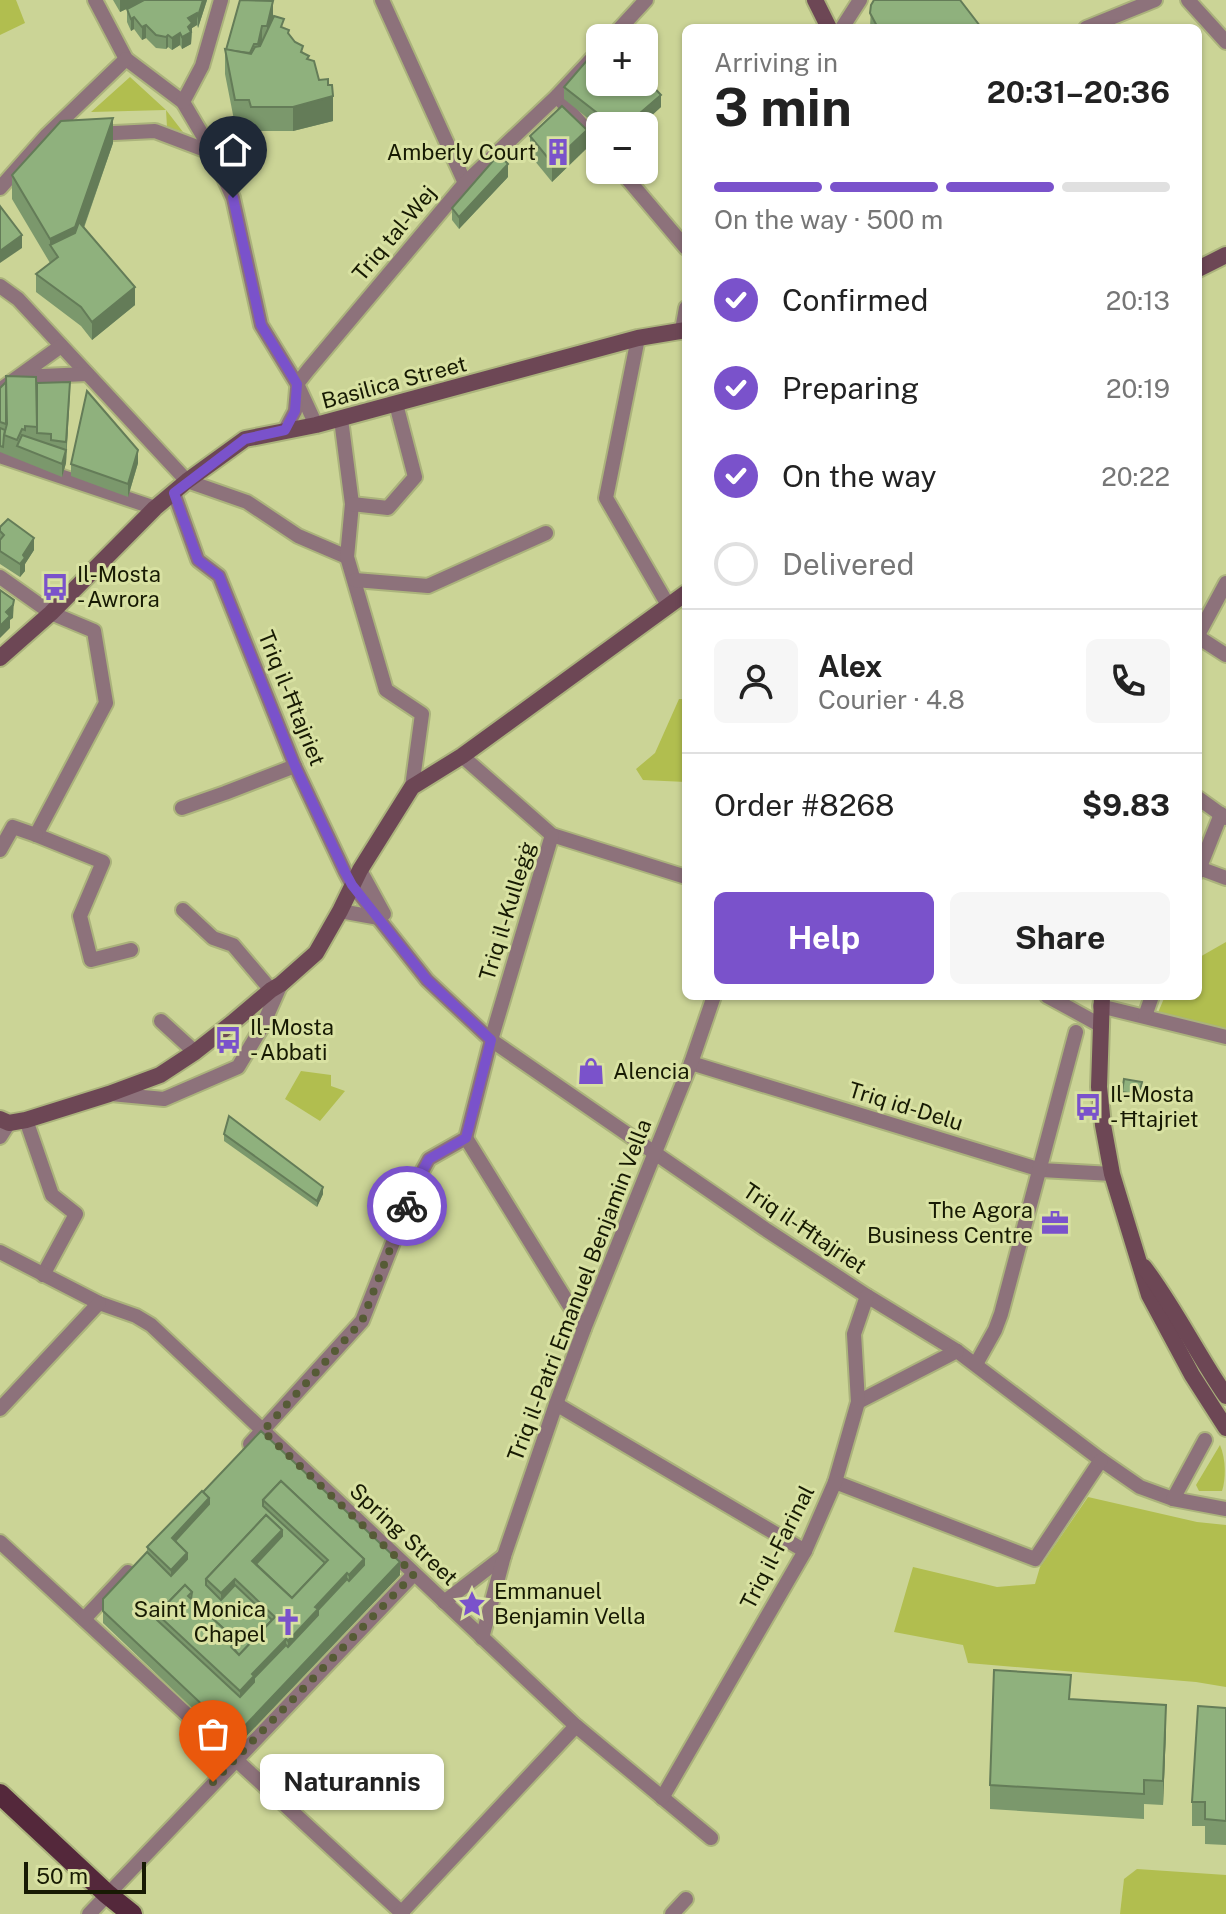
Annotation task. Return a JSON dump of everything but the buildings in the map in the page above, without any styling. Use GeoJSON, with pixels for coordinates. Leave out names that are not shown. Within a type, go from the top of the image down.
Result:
{"type":"FeatureCollection","features":[{"type":"Feature","properties":{"kind":"main road"},"geometry":{"type":"LineString","coordinates":[[0,1794],[132,1914]]}},
{"type":"Feature","properties":{"kind":"street"},"geometry":{"type":"LineString","coordinates":[[95,0],[126,59],[183,102],[213,153],[233,198],[261,325],[297,384],[316,425]]}},
{"type":"Feature","properties":{"kind":"street"},"geometry":{"type":"LineString","coordinates":[[183,102],[202,66],[221,0]]}},
{"type":"Feature","properties":{"kind":"street"},"geometry":{"type":"LineString","coordinates":[[382,0],[465,183]]}},
{"type":"Feature","properties":{"kind":"street"},"geometry":{"type":"LineString","coordinates":[[815,0],[827,24]]}},
{"type":"Feature","properties":{"kind":"street"},"geometry":{"type":"LineString","coordinates":[[845,24],[860,0]]}},
{"type":"Feature","properties":{"kind":"street"},"geometry":{"type":"LineString","coordinates":[[1096,24],[1155,0]]}},
{"type":"Feature","properties":{"kind":"street"},"geometry":{"type":"LineString","coordinates":[[1188,0],[1226,42]]}},
{"type":"Feature","properties":{"kind":"street"},"geometry":{"type":"LineString","coordinates":[[623,24],[641,2]]}},
{"type":"Feature","properties":{"kind":"street"},"geometry":{"type":"LineString","coordinates":[[0,188],[63,135],[126,59]]}},
{"type":"Feature","properties":{"kind":"street","name":"Triq tal-Wej"},"geometry":{"type":"LineString","coordinates":[[297,384],[465,183],[586,65]]}},
{"type":"Feature","properties":{"kind":"street"},"geometry":{"type":"LineString","coordinates":[[557,96],[586,130]]}},
{"type":"Feature","properties":{"kind":"street"},"geometry":{"type":"LineString","coordinates":[[63,135],[155,131],[213,153]]}},
{"type":"Feature","properties":{"kind":"street"},"geometry":{"type":"LineString","coordinates":[[632,184],[682,243]]}},
{"type":"Feature","properties":{"kind":"street"},"geometry":{"type":"LineString","coordinates":[[1202,267],[1226,255]]}},
{"type":"Feature","properties":{"kind":"street"},"geometry":{"type":"LineString","coordinates":[[0,286],[18,299],[187,481],[247,502],[298,536],[347,557]]}},
{"type":"Feature","properties":{"kind":"street","name":"Basilica Street"},"geometry":{"type":"LineString","coordinates":[[0,658],[51,613],[155,508],[245,439],[341,419],[638,338],[682,330]]}},
{"type":"Feature","properties":{"kind":"street"},"geometry":{"type":"LineString","coordinates":[[638,338],[606,498],[668,605]]}},
{"type":"Feature","properties":{"kind":"street"},"geometry":{"type":"LineString","coordinates":[[0,390],[61,346]]}},
{"type":"Feature","properties":{"kind":"street"},"geometry":{"type":"LineString","coordinates":[[19,377],[87,374]]}},
{"type":"Feature","properties":{"kind":"street"},"geometry":{"type":"LineString","coordinates":[[285,430],[295,411],[297,384]]}},
{"type":"Feature","properties":{"kind":"street"},"geometry":{"type":"LineString","coordinates":[[352,504],[388,508],[415,477],[396,404]]}},
{"type":"Feature","properties":{"kind":"street"},"geometry":{"type":"LineString","coordinates":[[3,1126],[160,1075],[195,1052],[276,987],[316,953],[356,877],[412,787],[422,714],[386,690],[347,557],[352,504],[341,419]]}},
{"type":"Feature","properties":{"kind":"street"},"geometry":{"type":"LineString","coordinates":[[0,456],[155,508]]}},
{"type":"Feature","properties":{"kind":"street","name":"Triq il-Ħtajriet"},"geometry":{"type":"LineString","coordinates":[[174,493],[198,560],[219,576],[295,766],[379,918],[427,980],[491,1040],[654,1154],[867,1296],[976,1364],[1140,1487],[1173,1499],[1226,1506]]}},
{"type":"Feature","properties":{"kind":"street"},"geometry":{"type":"LineString","coordinates":[[355,580],[428,586],[546,533]]}},
{"type":"Feature","properties":{"kind":"street"},"geometry":{"type":"LineString","coordinates":[[0,577],[51,613],[94,631],[106,703],[36,835]]}},
{"type":"Feature","properties":{"kind":"street"},"geometry":{"type":"LineString","coordinates":[[1202,628],[1226,583]]}},
{"type":"Feature","properties":{"kind":"street"},"geometry":{"type":"LineString","coordinates":[[412,787],[462,756],[682,596]]}},
{"type":"Feature","properties":{"kind":"street"},"geometry":{"type":"LineString","coordinates":[[1202,639],[1226,655]]}},
{"type":"Feature","properties":{"kind":"street"},"geometry":{"type":"LineString","coordinates":[[462,756],[552,835],[682,876]]}},
{"type":"Feature","properties":{"kind":"street"},"geometry":{"type":"LineString","coordinates":[[182,808],[295,766]]}},
{"type":"Feature","properties":{"kind":"street"},"geometry":{"type":"LineString","coordinates":[[1202,801],[1223,816],[1202,863]]}},
{"type":"Feature","properties":{"kind":"street"},"geometry":{"type":"LineString","coordinates":[[0,850],[13,827],[103,862],[80,916],[91,960],[131,950]]}},
{"type":"Feature","properties":{"kind":"street","name":"Triq il-Kulleġġ"},"geometry":{"type":"LineString","coordinates":[[466,1138],[491,1040],[552,835]]}},
{"type":"Feature","properties":{"kind":"street"},"geometry":{"type":"LineString","coordinates":[[1202,871],[1226,878]]}},
{"type":"Feature","properties":{"kind":"street","name":"Triq il-Ħtajriet"},"geometry":{"type":"LineString","coordinates":[[356,877],[401,946]]}},
{"type":"Feature","properties":{"kind":"street"},"geometry":{"type":"LineString","coordinates":[[183,910],[213,938],[233,945],[276,987]]}},
{"type":"Feature","properties":{"kind":"street"},"geometry":{"type":"LineString","coordinates":[[340,911],[379,918]]}},
{"type":"Feature","properties":{"kind":"street"},"geometry":{"type":"LineString","coordinates":[[109,1094],[164,1099],[238,1067],[262,1027],[276,987]]}},
{"type":"Feature","properties":{"kind":"street","name":"Triq il-Patri Emanuel Benjamin Vella"},"geometry":{"type":"LineString","coordinates":[[482,1638],[504,1556],[556,1404],[691,1063],[713,1000]]}},
{"type":"Feature","properties":{"kind":"street"},"geometry":{"type":"LineString","coordinates":[[1054,1000],[1100,1025]]}},
{"type":"Feature","properties":{"kind":"street"},"geometry":{"type":"LineString","coordinates":[[1145,1016],[1151,1000]]}},
{"type":"Feature","properties":{"kind":"street"},"geometry":{"type":"LineString","coordinates":[[1226,1037],[1101,1001],[1099,1087],[1112,1174],[1149,1295],[1192,1375],[1226,1428]]}},
{"type":"Feature","properties":{"kind":"street"},"geometry":{"type":"LineString","coordinates":[[161,1021],[195,1052]]}},
{"type":"Feature","properties":{"kind":"street"},"geometry":{"type":"LineString","coordinates":[[976,1364],[1001,1314],[1076,1032]]}},
{"type":"Feature","properties":{"kind":"street","name":"Triq id-Delu"},"geometry":{"type":"LineString","coordinates":[[691,1063],[1041,1170],[1112,1174]]}},
{"type":"Feature","properties":{"kind":"street"},"geometry":{"type":"LineString","coordinates":[[26,1120],[52,1195],[76,1214],[43,1275]]}},
{"type":"Feature","properties":{"kind":"street"},"geometry":{"type":"LineString","coordinates":[[241,1453],[362,1321],[423,1169],[429,1159],[466,1138],[584,1329]]}},
{"type":"Feature","properties":{"kind":"street","name":"Spring Street"},"geometry":{"type":"LineString","coordinates":[[0,1252],[99,1303],[136,1316],[151,1325],[576,1726],[711,1838]]}},
{"type":"Feature","properties":{"kind":"street"},"geometry":{"type":"LineString","coordinates":[[1138,1260],[1160,1288],[1226,1396]]}},
{"type":"Feature","properties":{"kind":"street","name":"Triq il-Farinal"},"geometry":{"type":"LineString","coordinates":[[662,1798],[805,1551],[835,1482],[858,1402],[854,1334],[867,1296]]}},
{"type":"Feature","properties":{"kind":"street"},"geometry":{"type":"LineString","coordinates":[[0,1409],[99,1303]]}},
{"type":"Feature","properties":{"kind":"street"},"geometry":{"type":"LineString","coordinates":[[858,1402],[957,1351]]}},
{"type":"Feature","properties":{"kind":"street"},"geometry":{"type":"LineString","coordinates":[[556,1404],[805,1551]]}},
{"type":"Feature","properties":{"kind":"street"},"geometry":{"type":"LineString","coordinates":[[1173,1499],[1205,1440]]}},
{"type":"Feature","properties":{"kind":"street"},"geometry":{"type":"LineString","coordinates":[[835,1482],[1035,1559],[1101,1460]]}},
{"type":"Feature","properties":{"kind":"street"},"geometry":{"type":"LineString","coordinates":[[0,1542],[401,1913],[576,1726]]}},
{"type":"Feature","properties":{"kind":"street"},"geometry":{"type":"LineString","coordinates":[[444,1602],[504,1556]]}},
{"type":"Feature","properties":{"kind":"street"},"geometry":{"type":"LineString","coordinates":[[84,1619],[136,1563]]}},
{"type":"Feature","properties":{"kind":"street"},"geometry":{"type":"LineString","coordinates":[[89,1914],[414,1574]]}},
{"type":"Feature","properties":{"kind":"street"},"geometry":{"type":"LineString","coordinates":[[672,1914],[686,1899]]}},
{"type":"Feature","properties":{"kind":"green space"},"geometry":{"type":"Polygon","coordinates":[[[0,0],[16,0],[25,23],[0,35],[0,0]]]}},
{"type":"Feature","properties":{"kind":"green space"},"geometry":{"type":"Polygon","coordinates":[[[130,77],[166,110],[91,112],[130,77]]]}},
{"type":"Feature","properties":{"kind":"green space"},"geometry":{"type":"Polygon","coordinates":[[[166,110],[183,132],[167,127],[166,110]]]}},
{"type":"Feature","properties":{"kind":"green space"},"geometry":{"type":"Polygon","coordinates":[[[679,699],[682,699],[682,782],[643,780],[636,769],[655,753],[679,699]]]}},
{"type":"Feature","properties":{"kind":"green space"},"geometry":{"type":"Polygon","coordinates":[[[1226,942],[1226,1033],[1157,1015],[1163,1000],[1202,1000],[1202,956],[1226,942]]]}},
{"type":"Feature","properties":{"kind":"green space"},"geometry":{"type":"Polygon","coordinates":[[[301,1071],[331,1075],[331,1086],[345,1091],[320,1121],[285,1099],[301,1071]]]}},
{"type":"Feature","properties":{"kind":"green space"},"geometry":{"type":"Polygon","coordinates":[[[1220,1445],[1225,1469],[1222,1491],[1199,1491],[1196,1485],[1220,1445]]]}},
{"type":"Feature","properties":{"kind":"green space"},"geometry":{"type":"Polygon","coordinates":[[[1088,1497],[1197,1522],[1226,1525],[1226,1687],[968,1663],[963,1645],[894,1632],[913,1567],[997,1587],[1035,1584],[1040,1567],[1088,1497]]]}},
{"type":"Feature","properties":{"kind":"green space"},"geometry":{"type":"Polygon","coordinates":[[[1137,1869],[1226,1875],[1226,1914],[1120,1914],[1124,1879],[1137,1869]]]}},
{"type":"Feature","properties":{"kind":"way so far"},"geometry":{"type":"LineString","coordinates":[[213,1782],[414,1574],[263,1431],[362,1321],[407,1206]]}},
{"type":"Feature","properties":{"kind":"place","name":"Amberly Court"},"geometry":{"type":"Point","coordinates":[558,152]}},
{"type":"Feature","properties":{"kind":"place","name":"Il-Mosta - Awrora"},"geometry":{"type":"Point","coordinates":[55,587]}},
{"type":"Feature","properties":{"kind":"place","name":"Il-Mosta - Abbati"},"geometry":{"type":"Point","coordinates":[228,1040]}},
{"type":"Feature","properties":{"kind":"place","name":"Alencia"},"geometry":{"type":"Point","coordinates":[591,1071]}},
{"type":"Feature","properties":{"kind":"place","name":"Il-Mosta - Ħtajriet"},"geometry":{"type":"Point","coordinates":[1088,1107]}},
{"type":"Feature","properties":{"kind":"place","name":"The Agora Business Centre"},"geometry":{"type":"Point","coordinates":[1055,1223]}},
{"type":"Feature","properties":{"kind":"place","name":"Emmanuel Benjamin Vella"},"geometry":{"type":"Point","coordinates":[472,1604]}},
{"type":"Feature","properties":{"kind":"place","name":"Saint Monica Chapel"},"geometry":{"type":"Point","coordinates":[288,1622]}},
{"type":"Feature","properties":{"kind":"place","name":"Naturannis"},"geometry":{"type":"Point","coordinates":[213,1782]}},
{"type":"Feature","properties":{"kind":"route"},"geometry":{"type":"LineString","coordinates":[[233,198],[261,325],[297,384],[295,411],[285,430],[245,439],[174,493],[198,560],[219,576],[295,766],[352,885],[427,980],[491,1040],[466,1138],[429,1159],[407,1206]]}}]}
